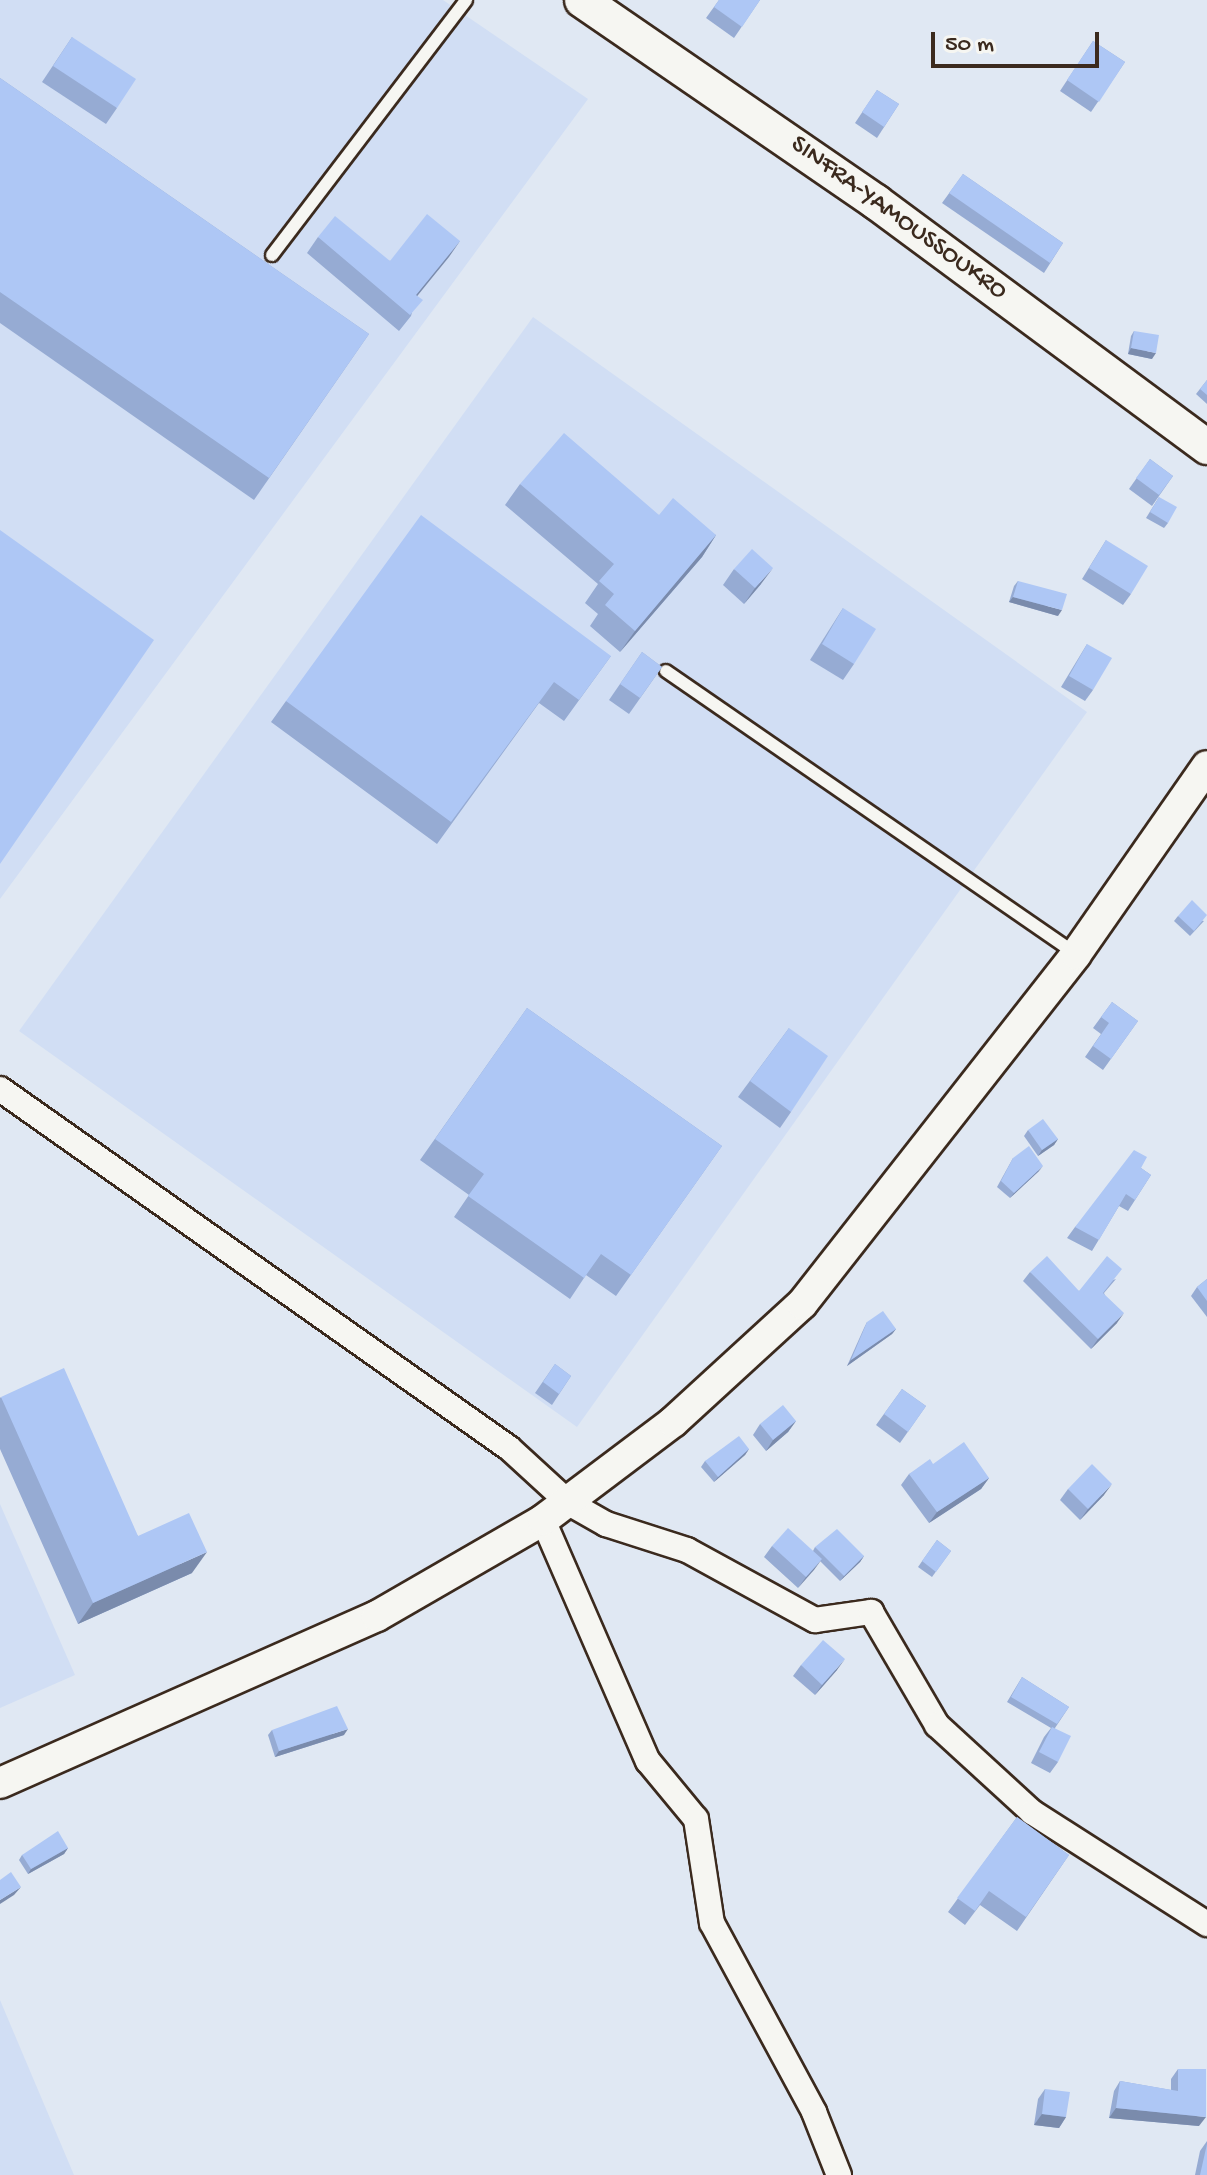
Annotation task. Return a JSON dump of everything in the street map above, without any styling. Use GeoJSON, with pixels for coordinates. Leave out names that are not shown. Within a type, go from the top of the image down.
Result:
{"type":"FeatureCollection","features":[{"type":"Feature","properties":{"kind":"main road","name":"SINFRA-YAMOUSSOUKRO"},"geometry":{"type":"LineString","coordinates":[[582,0],[876,202],[1207,447]]}},
{"type":"Feature","properties":{"kind":"street"},"geometry":{"type":"LineString","coordinates":[[0,1783],[377,1616],[569,1503],[673,1422],[802,1304],[1076,954],[1207,766]]}},
{"type":"Feature","properties":{"kind":"street"},"geometry":{"type":"LineString","coordinates":[[0,1089],[509,1448],[569,1503],[606,1524],[687,1550],[815,1620],[871,1612],[937,1725],[1032,1812],[1207,1924]]}},
{"type":"Feature","properties":{"kind":"street"},"geometry":{"type":"LineString","coordinates":[[543,1520],[648,1761],[696,1819],[712,1923],[814,2112],[839,2175]]}},
{"type":"Feature","properties":{"kind":"lane"},"geometry":{"type":"LineString","coordinates":[[272,255],[466,0]]}},
{"type":"Feature","properties":{"kind":"lane"},"geometry":{"type":"LineString","coordinates":[[666,671],[1076,954]]}},
{"type":"Feature","properties":{"kind":"shaded area"},"geometry":{"type":"Polygon","coordinates":[[[0,0],[443,0],[588,99],[0,899],[0,0]]]}},
{"type":"Feature","properties":{"kind":"shaded area"},"geometry":{"type":"Polygon","coordinates":[[[533,317],[1087,712],[577,1427],[19,1031],[533,317]]]}},
{"type":"Feature","properties":{"kind":"shaded area"},"geometry":{"type":"Polygon","coordinates":[[[0,1504],[75,1675],[0,1708],[0,1504]]]}},
{"type":"Feature","properties":{"kind":"shaded area"},"geometry":{"type":"Polygon","coordinates":[[[0,2000],[74,2175],[0,2175],[0,2000]]]}},
{"type":"Feature","properties":{"kind":"building"},"geometry":{"type":"Polygon","coordinates":[[[719,0],[760,0],[742,27],[714,7],[719,0]]]}},
{"type":"Feature","properties":{"kind":"building"},"geometry":{"type":"Polygon","coordinates":[[[72,37],[136,79],[117,108],[53,66],[72,37]]]}},
{"type":"Feature","properties":{"kind":"building"},"geometry":{"type":"Polygon","coordinates":[[[1093,41],[1125,62],[1099,102],[1067,80],[1093,41]]]}},
{"type":"Feature","properties":{"kind":"building"},"geometry":{"type":"Polygon","coordinates":[[[0,78],[369,334],[269,478],[0,292],[0,78]]]}},
{"type":"Feature","properties":{"kind":"building"},"geometry":{"type":"Polygon","coordinates":[[[877,90],[899,104],[884,127],[862,112],[877,90]]]}},
{"type":"Feature","properties":{"kind":"building"},"geometry":{"type":"Polygon","coordinates":[[[963,174],[1063,243],[1050,263],[949,193],[963,174]]]}},
{"type":"Feature","properties":{"kind":"building"},"geometry":{"type":"Polygon","coordinates":[[[427,214],[460,241],[416,295],[423,300],[410,315],[318,237],[335,216],[390,261],[427,214]]]}},
{"type":"Feature","properties":{"kind":"building"},"geometry":{"type":"Polygon","coordinates":[[[1134,331],[1159,335],[1156,353],[1131,348],[1134,331]]]}},
{"type":"Feature","properties":{"kind":"building"},"geometry":{"type":"Polygon","coordinates":[[[1207,380],[1207,395],[1200,389],[1207,380]]]}},
{"type":"Feature","properties":{"kind":"building"},"geometry":{"type":"Polygon","coordinates":[[[564,433],[659,515],[673,498],[716,535],[635,631],[605,605],[614,594],[599,581],[614,564],[520,484],[564,433]]]}},
{"type":"Feature","properties":{"kind":"building"},"geometry":{"type":"Polygon","coordinates":[[[1150,459],[1173,476],[1159,495],[1136,478],[1150,459]]]}},
{"type":"Feature","properties":{"kind":"building"},"geometry":{"type":"Polygon","coordinates":[[[1159,497],[1177,507],[1168,523],[1150,512],[1159,497]]]}},
{"type":"Feature","properties":{"kind":"building"},"geometry":{"type":"Polygon","coordinates":[[[421,515],[611,656],[579,700],[554,682],[451,822],[286,701],[421,515]]]}},
{"type":"Feature","properties":{"kind":"building"},"geometry":{"type":"Polygon","coordinates":[[[0,530],[154,640],[0,864],[0,530]]]}},
{"type":"Feature","properties":{"kind":"building"},"geometry":{"type":"Polygon","coordinates":[[[1106,540],[1148,566],[1131,594],[1089,568],[1106,540]]]}},
{"type":"Feature","properties":{"kind":"building"},"geometry":{"type":"Polygon","coordinates":[[[752,549],[773,568],[755,588],[734,569],[752,549]]]}},
{"type":"Feature","properties":{"kind":"building"},"geometry":{"type":"Polygon","coordinates":[[[1018,581],[1067,594],[1062,610],[1013,597],[1018,581]]]}},
{"type":"Feature","properties":{"kind":"building"},"geometry":{"type":"Polygon","coordinates":[[[843,608],[876,629],[854,664],[822,644],[843,608]]]}},
{"type":"Feature","properties":{"kind":"building"},"geometry":{"type":"Polygon","coordinates":[[[1087,644],[1112,658],[1093,690],[1069,676],[1087,644]]]}},
{"type":"Feature","properties":{"kind":"building"},"geometry":{"type":"Polygon","coordinates":[[[642,652],[662,667],[640,698],[620,684],[642,652]]]}},
{"type":"Feature","properties":{"kind":"building"},"geometry":{"type":"Polygon","coordinates":[[[1192,900],[1207,915],[1194,931],[1178,916],[1192,900]]]}},
{"type":"Feature","properties":{"kind":"building"},"geometry":{"type":"Polygon","coordinates":[[[1112,1002],[1138,1021],[1111,1059],[1093,1046],[1109,1023],[1101,1017],[1112,1002]]]}},
{"type":"Feature","properties":{"kind":"building"},"geometry":{"type":"Polygon","coordinates":[[[527,1008],[722,1146],[631,1275],[601,1254],[584,1278],[468,1196],[484,1174],[435,1139],[527,1008]]]}},
{"type":"Feature","properties":{"kind":"building"},"geometry":{"type":"Polygon","coordinates":[[[789,1028],[828,1056],[791,1112],[750,1081],[789,1028]]]}},
{"type":"Feature","properties":{"kind":"building"},"geometry":{"type":"Polygon","coordinates":[[[1043,1119],[1058,1139],[1042,1150],[1028,1130],[1043,1119]]]}},
{"type":"Feature","properties":{"kind":"building"},"geometry":{"type":"Polygon","coordinates":[[[1029,1146],[1043,1166],[1014,1193],[1001,1181],[1013,1158],[1029,1146]]]}},
{"type":"Feature","properties":{"kind":"building"},"geometry":{"type":"Polygon","coordinates":[[[1134,1150],[1147,1157],[1141,1168],[1151,1175],[1135,1200],[1126,1194],[1099,1240],[1075,1227],[1134,1150]]]}},
{"type":"Feature","properties":{"kind":"building"},"geometry":{"type":"Polygon","coordinates":[[[1047,1256],[1079,1291],[1107,1256],[1122,1269],[1103,1293],[1124,1313],[1098,1339],[1030,1272],[1047,1256]]]}},
{"type":"Feature","properties":{"kind":"building"},"geometry":{"type":"Polygon","coordinates":[[[1207,1279],[1207,1301],[1197,1287],[1207,1279]]]}},
{"type":"Feature","properties":{"kind":"building"},"geometry":{"type":"Polygon","coordinates":[[[883,1311],[896,1329],[851,1360],[867,1322],[883,1311]]]}},
{"type":"Feature","properties":{"kind":"building"},"geometry":{"type":"Polygon","coordinates":[[[555,1364],[571,1376],[559,1394],[543,1382],[555,1364]]]}},
{"type":"Feature","properties":{"kind":"building"},"geometry":{"type":"Polygon","coordinates":[[[64,1368],[138,1536],[189,1513],[207,1552],[93,1603],[1,1397],[64,1368]]]}},
{"type":"Feature","properties":{"kind":"building"},"geometry":{"type":"Polygon","coordinates":[[[902,1389],[926,1406],[908,1432],[884,1414],[902,1389]]]}},
{"type":"Feature","properties":{"kind":"building"},"geometry":{"type":"Polygon","coordinates":[[[783,1405],[796,1421],[773,1440],[760,1424],[783,1405]]]}},
{"type":"Feature","properties":{"kind":"building"},"geometry":{"type":"Polygon","coordinates":[[[739,1436],[749,1449],[718,1477],[705,1461],[739,1436]]]}},
{"type":"Feature","properties":{"kind":"building"},"geometry":{"type":"Polygon","coordinates":[[[964,1442],[989,1478],[937,1512],[909,1474],[930,1459],[933,1464],[964,1442]]]}},
{"type":"Feature","properties":{"kind":"building"},"geometry":{"type":"Polygon","coordinates":[[[1092,1464],[1112,1484],[1088,1509],[1068,1489],[1092,1464]]]}},
{"type":"Feature","properties":{"kind":"building"},"geometry":{"type":"Polygon","coordinates":[[[788,1528],[822,1559],[806,1577],[772,1546],[788,1528]]]}},
{"type":"Feature","properties":{"kind":"building"},"geometry":{"type":"Polygon","coordinates":[[[837,1529],[864,1556],[844,1576],[815,1547],[837,1529]]]}},
{"type":"Feature","properties":{"kind":"building"},"geometry":{"type":"Polygon","coordinates":[[[937,1540],[951,1551],[936,1572],[922,1561],[937,1540]]]}},
{"type":"Feature","properties":{"kind":"building"},"geometry":{"type":"Polygon","coordinates":[[[823,1640],[845,1659],[822,1685],[801,1665],[823,1640]]]}},
{"type":"Feature","properties":{"kind":"building"},"geometry":{"type":"Polygon","coordinates":[[[1022,1677],[1069,1707],[1057,1724],[1011,1697],[1022,1677]]]}},
{"type":"Feature","properties":{"kind":"building"},"geometry":{"type":"Polygon","coordinates":[[[337,1706],[348,1729],[279,1751],[272,1730],[337,1706]]]}},
{"type":"Feature","properties":{"kind":"building"},"geometry":{"type":"Polygon","coordinates":[[[1052,1727],[1071,1736],[1058,1762],[1039,1752],[1052,1727]]]}},
{"type":"Feature","properties":{"kind":"building"},"geometry":{"type":"Polygon","coordinates":[[[1017,1817],[1069,1855],[1026,1917],[989,1891],[975,1911],[957,1898],[1017,1817]]]}},
{"type":"Feature","properties":{"kind":"building"},"geometry":{"type":"Polygon","coordinates":[[[58,1831],[68,1848],[31,1869],[22,1855],[58,1831]]]}},
{"type":"Feature","properties":{"kind":"building"},"geometry":{"type":"Polygon","coordinates":[[[11,1872],[21,1887],[0,1900],[0,1880],[11,1872]]]}},
{"type":"Feature","properties":{"kind":"building"},"geometry":{"type":"Polygon","coordinates":[[[1178,2069],[1206,2069],[1206,2117],[1116,2108],[1120,2081],[1178,2091],[1178,2069]]]}},
{"type":"Feature","properties":{"kind":"building"},"geometry":{"type":"Polygon","coordinates":[[[1045,2089],[1070,2092],[1066,2117],[1042,2114],[1045,2089]]]}},
{"type":"Feature","properties":{"kind":"building"},"geometry":{"type":"Polygon","coordinates":[[[1207,2144],[1207,2175],[1200,2175],[1207,2144]]]}}]}
